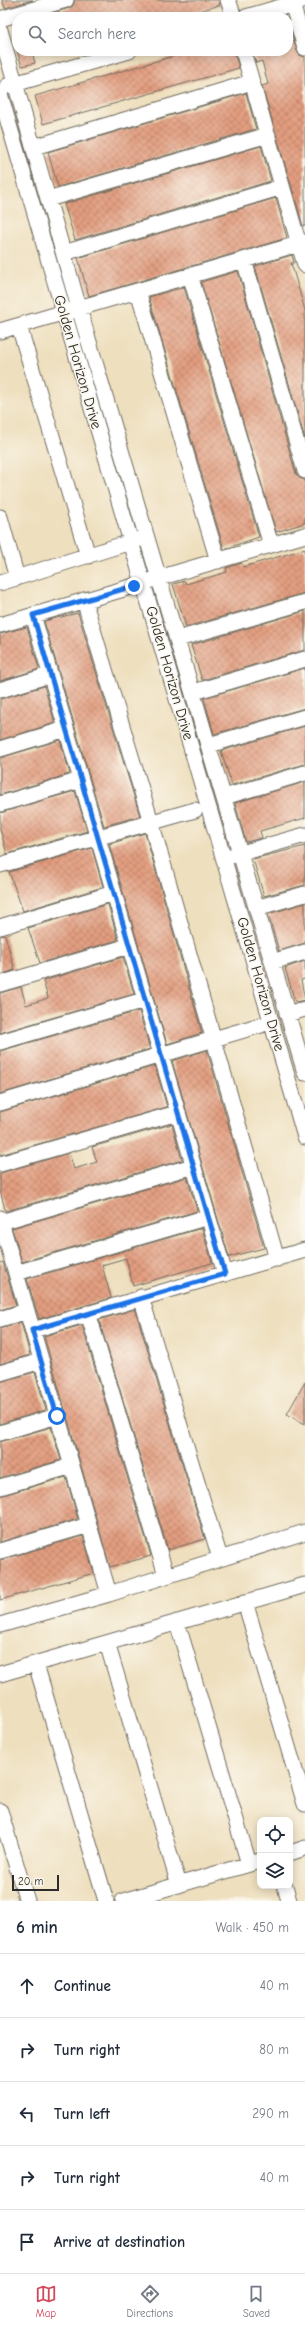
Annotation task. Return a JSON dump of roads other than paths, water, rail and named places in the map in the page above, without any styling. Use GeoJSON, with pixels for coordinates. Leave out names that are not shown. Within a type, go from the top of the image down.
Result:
{"type":"FeatureCollection","features":[{"type":"Feature","properties":{"kind":"street"},"geometry":{"type":"LineString","coordinates":[[24,12],[66,0]]}},
{"type":"Feature","properties":{"kind":"street"},"geometry":{"type":"LineString","coordinates":[[228,0],[232,12]]}},
{"type":"Feature","properties":{"kind":"street"},"geometry":{"type":"LineString","coordinates":[[262,12],[296,1],[305,48]]}},
{"type":"Feature","properties":{"kind":"street"},"geometry":{"type":"LineString","coordinates":[[0,19],[12,16]]}},
{"type":"Feature","properties":{"kind":"street","name":"Golden Horizon Drive"},"geometry":{"type":"LineString","coordinates":[[0,30],[79,308],[305,1070]]}},
{"type":"Feature","properties":{"kind":"street"},"geometry":{"type":"LineString","coordinates":[[0,88],[112,56]]}},
{"type":"Feature","properties":{"kind":"street"},"geometry":{"type":"LineString","coordinates":[[245,56],[282,188],[302,243],[305,265]]}},
{"type":"Feature","properties":{"kind":"street"},"geometry":{"type":"LineString","coordinates":[[34,147],[252,82]]}},
{"type":"Feature","properties":{"kind":"street","name":"Golden Horizon Drive"},"geometry":{"type":"LineString","coordinates":[[0,94],[131,542],[138,584],[224,858],[305,1137]]}},
{"type":"Feature","properties":{"kind":"street"},"geometry":{"type":"LineString","coordinates":[[48,199],[268,135]]}},
{"type":"Feature","properties":{"kind":"street"},"geometry":{"type":"LineString","coordinates":[[64,253],[282,188]]}},
{"type":"Feature","properties":{"kind":"street"},"geometry":{"type":"LineString","coordinates":[[0,331],[302,243]]}},
{"type":"Feature","properties":{"kind":"street"},"geometry":{"type":"LineString","coordinates":[[244,260],[305,471]]}},
{"type":"Feature","properties":{"kind":"street"},"geometry":{"type":"LineString","coordinates":[[190,275],[271,545]]}},
{"type":"Feature","properties":{"kind":"street"},"geometry":{"type":"LineString","coordinates":[[138,291],[218,561]]}},
{"type":"Feature","properties":{"kind":"street"},"geometry":{"type":"LineString","coordinates":[[20,326],[88,556]]}},
{"type":"Feature","properties":{"kind":"street"},"geometry":{"type":"LineString","coordinates":[[0,517],[17,578]]}},
{"type":"Feature","properties":{"kind":"street"},"geometry":{"type":"LineString","coordinates":[[0,625],[305,535]]}},
{"type":"Feature","properties":{"kind":"street"},"geometry":{"type":"LineString","coordinates":[[0,584],[148,537]]}},
{"type":"Feature","properties":{"kind":"street"},"geometry":{"type":"LineString","coordinates":[[84,600],[151,822],[277,1259]]}},
{"type":"Feature","properties":{"kind":"street"},"geometry":{"type":"LineString","coordinates":[[178,639],[305,602]]}},
{"type":"Feature","properties":{"kind":"street"},"geometry":{"type":"LineString","coordinates":[[33,615],[160,1056],[225,1274]]}},
{"type":"Feature","properties":{"kind":"street"},"geometry":{"type":"LineString","coordinates":[[194,692],[305,660]]}},
{"type":"Feature","properties":{"kind":"street"},"geometry":{"type":"LineString","coordinates":[[0,690],[50,675]]}},
{"type":"Feature","properties":{"kind":"street"},"geometry":{"type":"LineString","coordinates":[[209,745],[305,717]]}},
{"type":"Feature","properties":{"kind":"street"},"geometry":{"type":"LineString","coordinates":[[0,749],[66,730]]}},
{"type":"Feature","properties":{"kind":"street"},"geometry":{"type":"LineString","coordinates":[[224,798],[305,774]]}},
{"type":"Feature","properties":{"kind":"street"},"geometry":{"type":"LineString","coordinates":[[0,804],[81,780]]}},
{"type":"Feature","properties":{"kind":"street"},"geometry":{"type":"LineString","coordinates":[[0,865],[195,810]]}},
{"type":"Feature","properties":{"kind":"street"},"geometry":{"type":"LineString","coordinates":[[224,858],[305,835]]}},
{"type":"Feature","properties":{"kind":"street"},"geometry":{"type":"LineString","coordinates":[[0,927],[114,893]]}},
{"type":"Feature","properties":{"kind":"street"},"geometry":{"type":"LineString","coordinates":[[256,908],[305,894]]}},
{"type":"Feature","properties":{"kind":"street"},"geometry":{"type":"LineString","coordinates":[[0,984],[129,946]]}},
{"type":"Feature","properties":{"kind":"street"},"geometry":{"type":"LineString","coordinates":[[272,962],[305,952]]}},
{"type":"Feature","properties":{"kind":"street"},"geometry":{"type":"LineString","coordinates":[[0,1042],[144,1000]]}},
{"type":"Feature","properties":{"kind":"street"},"geometry":{"type":"LineString","coordinates":[[288,1014],[305,1009]]}},
{"type":"Feature","properties":{"kind":"street"},"geometry":{"type":"LineString","coordinates":[[0,1103],[261,1025]]}},
{"type":"Feature","properties":{"kind":"street"},"geometry":{"type":"LineString","coordinates":[[0,1164],[177,1113]]}},
{"type":"Feature","properties":{"kind":"street"},"geometry":{"type":"LineString","coordinates":[[109,1594],[16,1273],[5,1257],[1,1220],[193,1166]]}},
{"type":"Feature","properties":{"kind":"street"},"geometry":{"type":"LineString","coordinates":[[16,1273],[208,1217]]}},
{"type":"Feature","properties":{"kind":"street"},"geometry":{"type":"LineString","coordinates":[[32,1330],[305,1250]]}},
{"type":"Feature","properties":{"kind":"street"},"geometry":{"type":"LineString","coordinates":[[141,1297],[220,1558]]}},
{"type":"Feature","properties":{"kind":"street"},"geometry":{"type":"LineString","coordinates":[[0,1318],[27,1311]]}},
{"type":"Feature","properties":{"kind":"street"},"geometry":{"type":"LineString","coordinates":[[88,1313],[166,1576]]}},
{"type":"Feature","properties":{"kind":"street"},"geometry":{"type":"LineString","coordinates":[[0,1373],[42,1361]]}},
{"type":"Feature","properties":{"kind":"street"},"geometry":{"type":"LineString","coordinates":[[0,1432],[57,1416]]}},
{"type":"Feature","properties":{"kind":"street"},"geometry":{"type":"LineString","coordinates":[[0,1487],[72,1466]]}},
{"type":"Feature","properties":{"kind":"street"},"geometry":{"type":"LineString","coordinates":[[0,1551],[89,1524]]}},
{"type":"Feature","properties":{"kind":"street"},"geometry":{"type":"LineString","coordinates":[[0,1625],[109,1594],[305,1532]]}},
{"type":"Feature","properties":{"kind":"street"},"geometry":{"type":"LineString","coordinates":[[0,1674],[305,1585]]}},
{"type":"Feature","properties":{"kind":"street"},"geometry":{"type":"LineString","coordinates":[[246,1602],[305,1804]]}},
{"type":"Feature","properties":{"kind":"street"},"geometry":{"type":"LineString","coordinates":[[123,1901],[254,1863],[177,1622]]}},
{"type":"Feature","properties":{"kind":"street"},"geometry":{"type":"LineString","coordinates":[[107,1643],[179,1885]]}},
{"type":"Feature","properties":{"kind":"street"},"geometry":{"type":"LineString","coordinates":[[36,1664],[106,1901]]}},
{"type":"Feature","properties":{"kind":"street"},"geometry":{"type":"LineString","coordinates":[[0,1811],[27,1901]]}},
{"type":"Feature","properties":{"kind":"street"},"geometry":{"type":"LineString","coordinates":[[293,1852],[305,1848]]}},
{"type":"Feature","properties":{"kind":"street"},"geometry":{"type":"LineString","coordinates":[[286,1889],[289,1901]]}}]}
